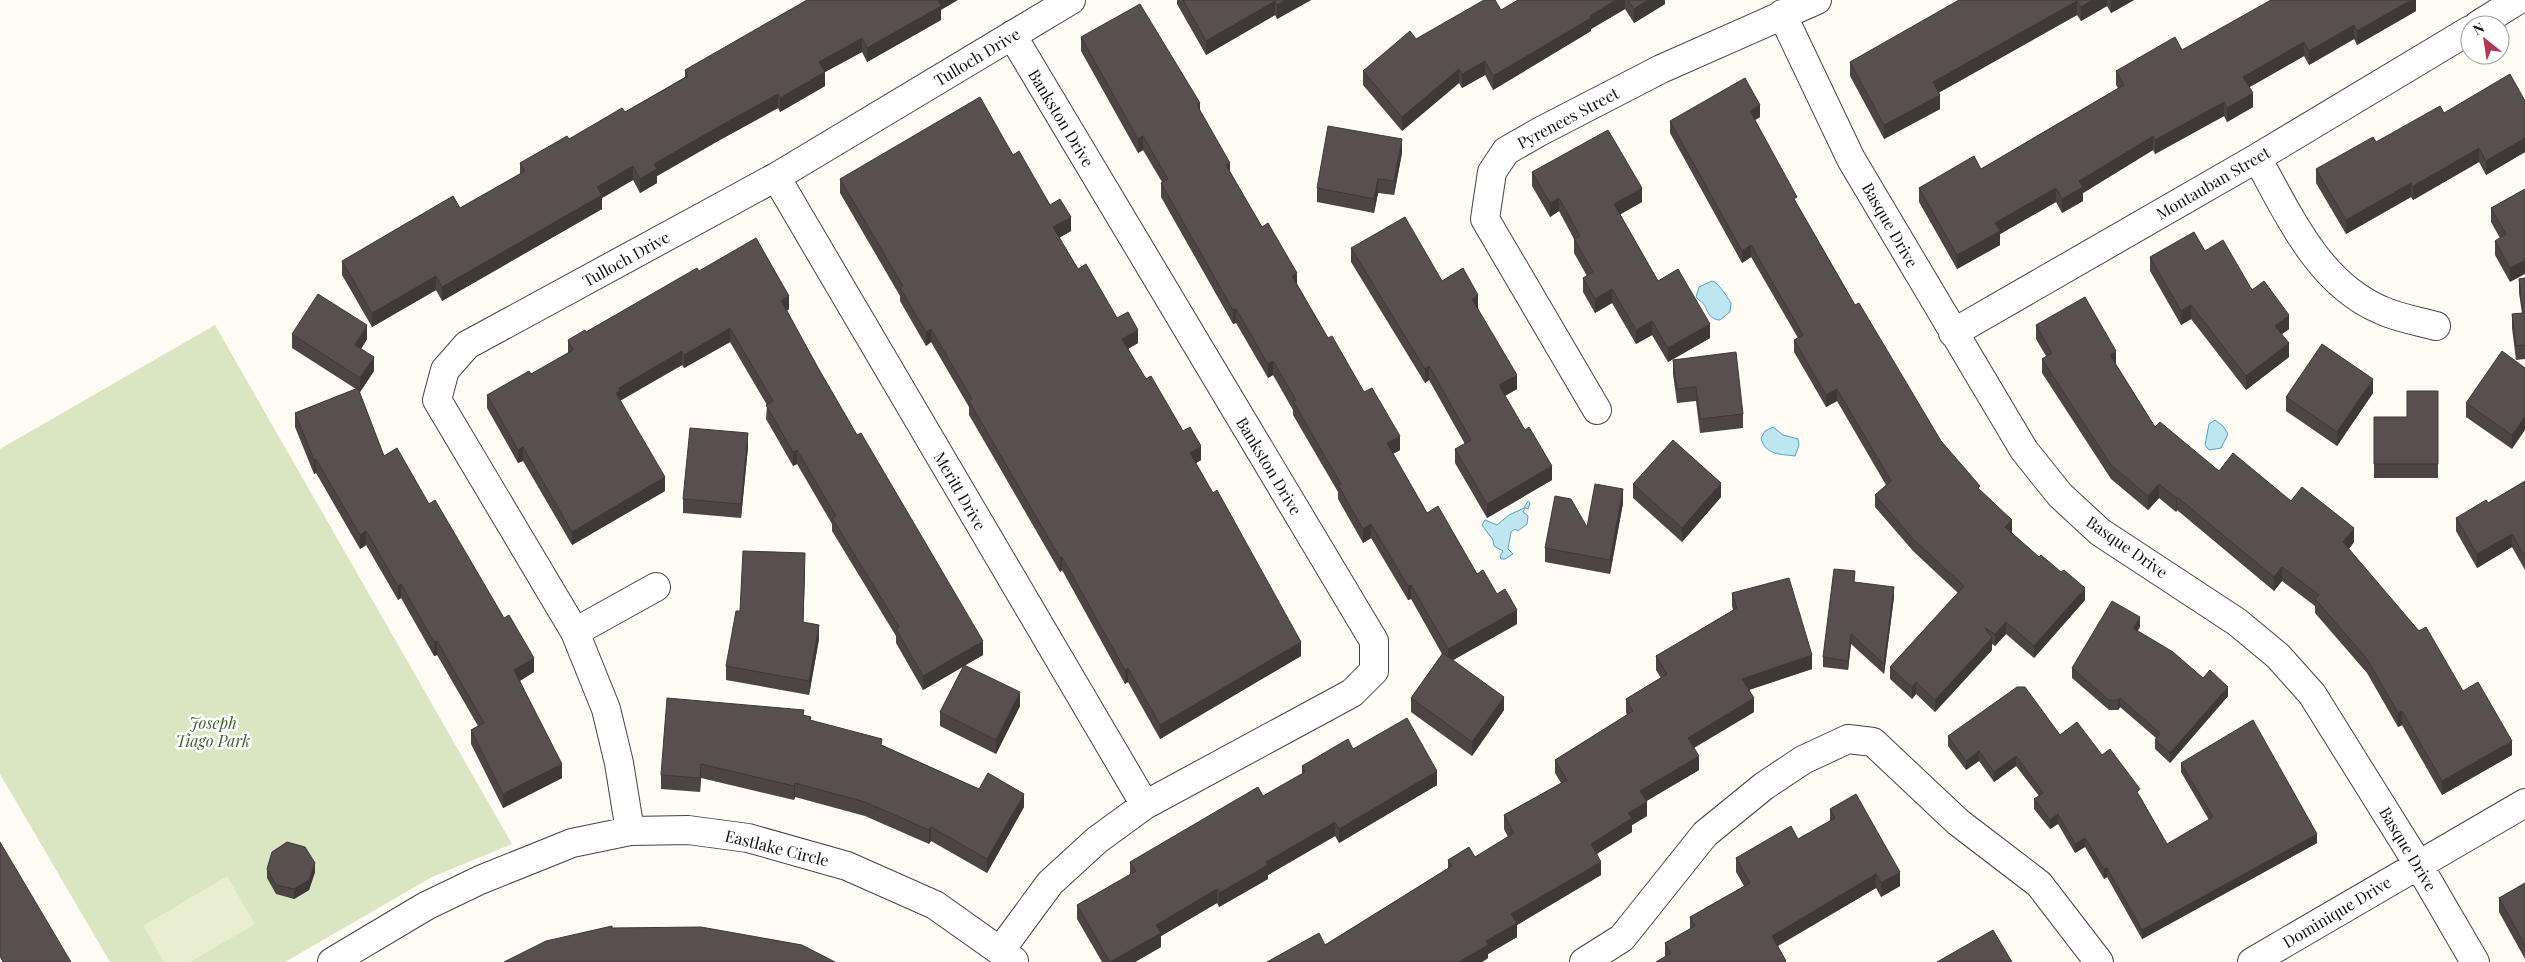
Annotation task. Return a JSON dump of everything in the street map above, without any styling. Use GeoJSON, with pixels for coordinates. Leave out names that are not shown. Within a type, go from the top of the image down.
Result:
{"type":"FeatureCollection","features":[{"type":"Feature","properties":{"kind":"street","name":"Tulloch Drive"},"geometry":{"type":"LineString","coordinates":[[630,831],[619,763],[606,709],[575,632],[437,400],[445,370],[467,345],[776,177],[1071,0]]}},
{"type":"Feature","properties":{"kind":"street","name":"Pyrenees Street"},"geometry":{"type":"LineString","coordinates":[[1597,410],[1485,219],[1492,172],[1506,151],[1541,131],[1661,69],[1817,0]]}},
{"type":"Feature","properties":{"kind":"street"},"geometry":{"type":"LineString","coordinates":[[2498,15],[2517,5]]}},
{"type":"Feature","properties":{"kind":"street","name":"Basque Drive"},"geometry":{"type":"LineString","coordinates":[[1782,14],[1851,159],[2024,450],[2060,495],[2100,532],[2237,622],[2278,656],[2312,694],[2418,864],[2475,962]]}},
{"type":"Feature","properties":{"kind":"street","name":"Bankston Drive"},"geometry":{"type":"LineString","coordinates":[[1007,956],[1050,883],[1097,840],[1145,805],[1352,693],[1374,671],[1374,641],[1012,36]]}},
{"type":"Feature","properties":{"kind":"street","name":"Montauban Street"},"geometry":{"type":"LineString","coordinates":[[1953,333],[2257,158],[2460,36]]}},
{"type":"Feature","properties":{"kind":"street"},"geometry":{"type":"LineString","coordinates":[[2257,158],[2317,260],[2342,287],[2381,310],[2436,326]]}},
{"type":"Feature","properties":{"kind":"street","name":"Meritt Drive"},"geometry":{"type":"LineString","coordinates":[[776,177],[1145,805]]}},
{"type":"Feature","properties":{"kind":"street"},"geometry":{"type":"LineString","coordinates":[[575,632],[656,587]]}},
{"type":"Feature","properties":{"kind":"street"},"geometry":{"type":"LineString","coordinates":[[1584,962],[1622,938],[1705,834],[1764,786],[1803,760],[1848,739],[1873,742],[1958,822],[2039,884],[2099,962]]}},
{"type":"Feature","properties":{"kind":"street","name":"Dominique Drive"},"geometry":{"type":"LineString","coordinates":[[2252,962],[2525,803]]}},
{"type":"Feature","properties":{"kind":"street","name":"Eastlake Circle"},"geometry":{"type":"LineString","coordinates":[[332,962],[426,906],[480,880],[572,843],[630,831],[688,830],[748,838],[847,866],[935,905],[1007,956]]}},
{"type":"Feature","properties":{"kind":"green space","name":"Joseph Tiago Park"},"geometry":{"type":"Polygon","coordinates":[[[215,325],[512,844],[432,877],[285,962],[110,962],[0,774],[0,449],[215,325]]]}},
{"type":"Feature","properties":{"kind":"green space"},"geometry":{"type":"Polygon","coordinates":[[[227,876],[255,924],[190,962],[164,962],[143,926],[227,876]]]}},
{"type":"Feature","properties":{"kind":"water"},"geometry":{"type":"Polygon","coordinates":[[[1712,281],[1720,287],[1731,303],[1730,312],[1720,320],[1712,317],[1696,297],[1699,287],[1712,281]]]}},
{"type":"Feature","properties":{"kind":"water"},"geometry":{"type":"Polygon","coordinates":[[[2215,420],[2223,426],[2228,434],[2221,448],[2209,450],[2205,445],[2209,424],[2215,420]]]}},
{"type":"Feature","properties":{"kind":"water"},"geometry":{"type":"Polygon","coordinates":[[[1773,427],[1783,435],[1798,439],[1799,445],[1795,456],[1774,453],[1766,448],[1761,438],[1765,431],[1773,427]]]}},
{"type":"Feature","properties":{"kind":"water"},"geometry":{"type":"Polygon","coordinates":[[[1528,501],[1530,503],[1528,509],[1525,508],[1523,512],[1528,516],[1527,524],[1518,531],[1515,529],[1511,532],[1508,549],[1513,554],[1505,559],[1501,559],[1500,556],[1503,551],[1494,546],[1493,540],[1482,525],[1485,520],[1497,525],[1509,515],[1524,508],[1528,501]]]}},
{"type":"Feature","properties":{"kind":"building"},"geometry":{"type":"Polygon","coordinates":[[[807,0],[938,0],[941,6],[867,48],[862,38],[819,62],[825,72],[780,98],[778,94],[654,164],[657,169],[640,179],[633,166],[597,187],[602,195],[442,287],[436,276],[372,313],[342,261],[453,196],[460,208],[525,171],[520,163],[567,136],[569,139],[622,108],[625,112],[688,76],[685,70],[807,0]]]}},
{"type":"Feature","properties":{"kind":"building"},"geometry":{"type":"Polygon","coordinates":[[[1183,0],[1286,0],[1277,5],[1275,1],[1206,41],[1183,0]]]}},
{"type":"Feature","properties":{"kind":"building"},"geometry":{"type":"Polygon","coordinates":[[[1484,0],[1495,0],[1501,10],[1518,0],[1616,0],[1590,16],[1591,18],[1493,76],[1485,61],[1462,74],[1459,69],[1402,117],[1363,71],[1410,31],[1416,39],[1484,0]]]}},
{"type":"Feature","properties":{"kind":"building"},"geometry":{"type":"Polygon","coordinates":[[[1628,0],[1648,0],[1634,9],[1628,0]]]}},
{"type":"Feature","properties":{"kind":"building"},"geometry":{"type":"Polygon","coordinates":[[[1959,0],[2093,0],[2081,7],[2077,1],[1933,82],[1940,95],[1884,125],[1850,62],[1959,0]]]}},
{"type":"Feature","properties":{"kind":"building"},"geometry":{"type":"Polygon","coordinates":[[[2271,0],[2411,0],[2357,31],[2354,25],[2309,51],[2304,42],[2243,77],[2253,93],[2227,108],[2224,102],[2155,140],[2153,136],[2079,181],[2083,187],[2062,199],[2056,188],[1995,223],[2000,231],[1957,255],[1919,188],[1974,156],[1981,169],[2124,85],[2116,71],[2175,37],[2182,50],[2271,0]]]}},
{"type":"Feature","properties":{"kind":"building"},"geometry":{"type":"Polygon","coordinates":[[[1140,4],[1200,103],[1197,105],[1230,163],[1226,165],[1262,227],[1268,223],[1297,273],[1292,276],[1328,338],[1332,336],[1364,392],[1372,388],[1400,436],[1387,443],[1427,513],[1438,506],[1477,574],[1483,570],[1497,594],[1505,589],[1517,610],[1448,649],[1411,585],[1408,586],[1371,524],[1363,529],[1338,485],[1341,484],[1293,401],[1296,400],[1273,361],[1268,364],[1236,309],[1233,310],[1161,183],[1168,179],[1143,136],[1138,139],[1081,37],[1140,4]]]}},
{"type":"Feature","properties":{"kind":"building"},"geometry":{"type":"Polygon","coordinates":[[[2510,74],[2525,101],[2525,138],[2486,161],[2479,148],[2413,186],[2411,183],[2346,220],[2316,169],[2373,137],[2376,142],[2440,106],[2444,113],[2510,74]]]}},
{"type":"Feature","properties":{"kind":"building"},"geometry":{"type":"Polygon","coordinates":[[[1745,78],[1760,105],[1750,111],[1797,197],[1794,199],[1855,305],[1859,303],[1941,441],[1980,486],[1978,488],[2012,520],[2005,527],[2039,557],[2041,555],[2061,572],[2064,570],[2085,588],[2034,646],[2006,622],[1995,634],[1985,628],[1992,638],[1935,700],[1916,682],[1912,687],[1890,667],[1964,586],[1913,539],[1875,495],[1891,481],[1837,389],[1826,395],[1794,340],[1803,335],[1751,245],[1742,251],[1670,121],[1745,78]]]}},
{"type":"Feature","properties":{"kind":"building"},"geometry":{"type":"Polygon","coordinates":[[[980,97],[1013,155],[1019,151],[1050,205],[1060,199],[1071,217],[1053,227],[1078,269],[1086,264],[1117,318],[1128,312],[1138,330],[1122,339],[1146,379],[1151,376],[1183,431],[1190,427],[1201,446],[1190,453],[1213,493],[1217,490],[1301,642],[1160,725],[1128,668],[1125,670],[1062,557],[1060,558],[969,401],[972,399],[931,329],[926,332],[900,288],[903,286],[840,179],[980,97]]]}},
{"type":"Feature","properties":{"kind":"building"},"geometry":{"type":"Polygon","coordinates":[[[1328,126],[1402,139],[1394,181],[1378,179],[1374,199],[1317,188],[1328,126]]]}},
{"type":"Feature","properties":{"kind":"building"},"geometry":{"type":"Polygon","coordinates":[[[1608,130],[1642,188],[1614,204],[1658,281],[1678,269],[1710,324],[1668,348],[1652,321],[1636,330],[1612,289],[1595,299],[1583,278],[1593,272],[1574,239],[1580,236],[1559,198],[1550,203],[1532,172],[1608,130]]]}},
{"type":"Feature","properties":{"kind":"building"},"geometry":{"type":"Polygon","coordinates":[[[2525,189],[2525,260],[2510,268],[2495,241],[2506,234],[2491,208],[2525,189]]]}},
{"type":"Feature","properties":{"kind":"building"},"geometry":{"type":"Polygon","coordinates":[[[1405,217],[1442,281],[1463,268],[1478,295],[1472,299],[1517,375],[1499,385],[1525,430],[1529,427],[1552,466],[1487,504],[1455,449],[1471,440],[1429,366],[1425,369],[1351,248],[1405,217]]]}},
{"type":"Feature","properties":{"kind":"building"},"geometry":{"type":"Polygon","coordinates":[[[2194,232],[2205,251],[2223,240],[2252,290],[2264,281],[2289,315],[2275,326],[2289,343],[2246,376],[2191,305],[2181,311],[2150,257],[2194,232]]]}},
{"type":"Feature","properties":{"kind":"building"},"geometry":{"type":"Polygon","coordinates":[[[756,238],[789,296],[781,300],[817,366],[857,435],[861,433],[983,641],[923,676],[896,629],[899,627],[832,518],[836,516],[797,450],[793,452],[766,405],[773,401],[730,328],[684,355],[682,351],[619,388],[620,391],[616,393],[665,477],[572,532],[523,447],[518,450],[487,395],[529,371],[531,374],[573,350],[568,340],[585,330],[586,332],[697,268],[699,271],[756,238]]]}},
{"type":"Feature","properties":{"kind":"building"},"geometry":{"type":"Polygon","coordinates":[[[2525,278],[2525,345],[2516,346],[2512,314],[2523,313],[2519,279],[2525,278]]]}},
{"type":"Feature","properties":{"kind":"building"},"geometry":{"type":"Polygon","coordinates":[[[318,294],[367,325],[355,345],[374,357],[360,378],[292,334],[318,294]]]}},
{"type":"Feature","properties":{"kind":"building"},"geometry":{"type":"Polygon","coordinates":[[[2085,297],[2116,351],[2110,355],[2155,427],[2160,422],[2219,471],[2233,453],[2291,501],[2302,487],[2354,528],[2343,542],[2419,631],[2426,627],[2463,691],[2478,682],[2512,741],[2442,781],[2402,711],[2398,713],[2367,659],[2315,599],[2319,595],[2282,567],[2274,577],[2159,484],[2148,496],[2111,465],[2042,359],[2052,353],[2036,325],[2085,297]]]}},
{"type":"Feature","properties":{"kind":"building"},"geometry":{"type":"Polygon","coordinates":[[[2322,344],[2373,379],[2337,432],[2286,397],[2322,344]]]}},
{"type":"Feature","properties":{"kind":"building"},"geometry":{"type":"Polygon","coordinates":[[[2502,351],[2525,368],[2525,416],[2512,435],[2466,403],[2502,351]]]}},
{"type":"Feature","properties":{"kind":"building"},"geometry":{"type":"Polygon","coordinates":[[[1736,352],[1743,414],[1700,419],[1696,387],[1677,389],[1673,360],[1736,352]]]}},
{"type":"Feature","properties":{"kind":"building"},"geometry":{"type":"Polygon","coordinates":[[[358,388],[384,456],[397,448],[429,504],[435,500],[504,618],[509,615],[534,658],[514,670],[562,764],[503,794],[471,730],[484,723],[437,641],[434,642],[401,584],[398,586],[366,531],[360,535],[316,459],[314,460],[295,413],[358,388]]]}},
{"type":"Feature","properties":{"kind":"building"},"geometry":{"type":"Polygon","coordinates":[[[2407,391],[2438,391],[2438,464],[2374,464],[2374,417],[2407,417],[2407,391]]]}},
{"type":"Feature","properties":{"kind":"building"},"geometry":{"type":"Polygon","coordinates":[[[690,428],[748,433],[741,504],[683,499],[690,428]]]}},
{"type":"Feature","properties":{"kind":"building"},"geometry":{"type":"Polygon","coordinates":[[[1673,440],[1721,483],[1682,528],[1633,484],[1673,440]]]}},
{"type":"Feature","properties":{"kind":"building"},"geometry":{"type":"Polygon","coordinates":[[[2525,481],[2525,557],[2512,534],[2477,554],[2456,518],[2486,500],[2488,503],[2525,481]]]}},
{"type":"Feature","properties":{"kind":"building"},"geometry":{"type":"Polygon","coordinates":[[[1595,484],[1623,489],[1610,560],[1545,548],[1555,496],[1571,499],[1587,527],[1595,484]]]}},
{"type":"Feature","properties":{"kind":"building"},"geometry":{"type":"Polygon","coordinates":[[[743,551],[805,553],[803,622],[819,625],[809,681],[726,666],[736,611],[740,611],[743,551]]]}},
{"type":"Feature","properties":{"kind":"building"},"geometry":{"type":"Polygon","coordinates":[[[1834,569],[1855,571],[1854,582],[1894,587],[1884,664],[1851,634],[1848,661],[1823,657],[1834,569]]]}},
{"type":"Feature","properties":{"kind":"building"},"geometry":{"type":"Polygon","coordinates":[[[1789,578],[1812,655],[1742,679],[1754,698],[1688,738],[1699,756],[1640,791],[1647,802],[1628,813],[1632,818],[1591,844],[1601,862],[1511,914],[1517,923],[1486,941],[1488,945],[1459,962],[1267,962],[1319,933],[1325,945],[1452,866],[1448,860],[1469,847],[1475,857],[1514,833],[1504,815],[1567,780],[1555,760],[1633,711],[1626,699],[1667,674],[1656,656],[1737,608],[1732,593],[1789,578]]]}},
{"type":"Feature","properties":{"kind":"building"},"geometry":{"type":"Polygon","coordinates":[[[2112,601],[2140,617],[2133,628],[2173,652],[2203,678],[2210,670],[2228,687],[2170,753],[2155,740],[2160,733],[2120,698],[2118,700],[2109,700],[2072,668],[2112,601]]]}},
{"type":"Feature","properties":{"kind":"building"},"geometry":{"type":"Polygon","coordinates":[[[1443,653],[1504,697],[1472,742],[1411,698],[1443,653]]]}},
{"type":"Feature","properties":{"kind":"building"},"geometry":{"type":"Polygon","coordinates":[[[964,665],[1020,692],[996,740],[940,712],[964,665]]]}},
{"type":"Feature","properties":{"kind":"building"},"geometry":{"type":"Polygon","coordinates":[[[2017,687],[2025,687],[2060,735],[2077,722],[2102,755],[2110,749],[2140,789],[2137,792],[2167,844],[2213,817],[2181,763],[2253,720],[2317,834],[2142,930],[2107,868],[2104,869],[2085,838],[2075,844],[2058,814],[2050,820],[2034,799],[2043,793],[2016,756],[1994,772],[1979,751],[1966,761],[1948,736],[2017,687]]]}},
{"type":"Feature","properties":{"kind":"building"},"geometry":{"type":"Polygon","coordinates":[[[667,698],[804,710],[803,715],[811,717],[810,720],[882,739],[881,745],[979,789],[988,773],[1024,794],[987,859],[931,827],[929,830],[865,802],[795,783],[794,786],[701,764],[700,778],[661,775],[667,698]]]}},
{"type":"Feature","properties":{"kind":"building"},"geometry":{"type":"Polygon","coordinates":[[[1407,718],[1437,771],[1339,829],[1335,822],[1266,862],[1268,865],[1219,893],[1217,889],[1156,925],[1161,933],[1110,962],[1077,905],[1136,871],[1130,862],[1258,787],[1263,796],[1305,772],[1302,766],[1348,739],[1353,749],[1407,718]]]}},
{"type":"Feature","properties":{"kind":"building"},"geometry":{"type":"Polygon","coordinates":[[[1856,794],[1900,872],[1881,883],[1876,874],[1772,936],[1785,962],[1656,962],[1671,953],[1665,943],[1695,926],[1690,917],[1750,883],[1736,858],[1791,826],[1798,839],[1835,818],[1830,809],[1856,794]]]}},
{"type":"Feature","properties":{"kind":"building"},"geometry":{"type":"Polygon","coordinates":[[[0,842],[71,962],[3,962],[0,956],[0,842]]]}},
{"type":"Feature","properties":{"kind":"building"},"geometry":{"type":"Polygon","coordinates":[[[287,842],[305,847],[315,863],[309,880],[294,889],[276,885],[267,869],[272,852],[287,842]]]}},
{"type":"Feature","properties":{"kind":"building"},"geometry":{"type":"Polygon","coordinates":[[[2525,883],[2525,945],[2499,898],[2525,883]]]}},
{"type":"Feature","properties":{"kind":"building"},"geometry":{"type":"Polygon","coordinates":[[[612,926],[612,928],[701,927],[802,945],[835,962],[504,962],[546,941],[612,926]]]}},
{"type":"Feature","properties":{"kind":"building"},"geometry":{"type":"Polygon","coordinates":[[[1993,930],[2012,962],[1937,962],[1993,930]]]}}]}
